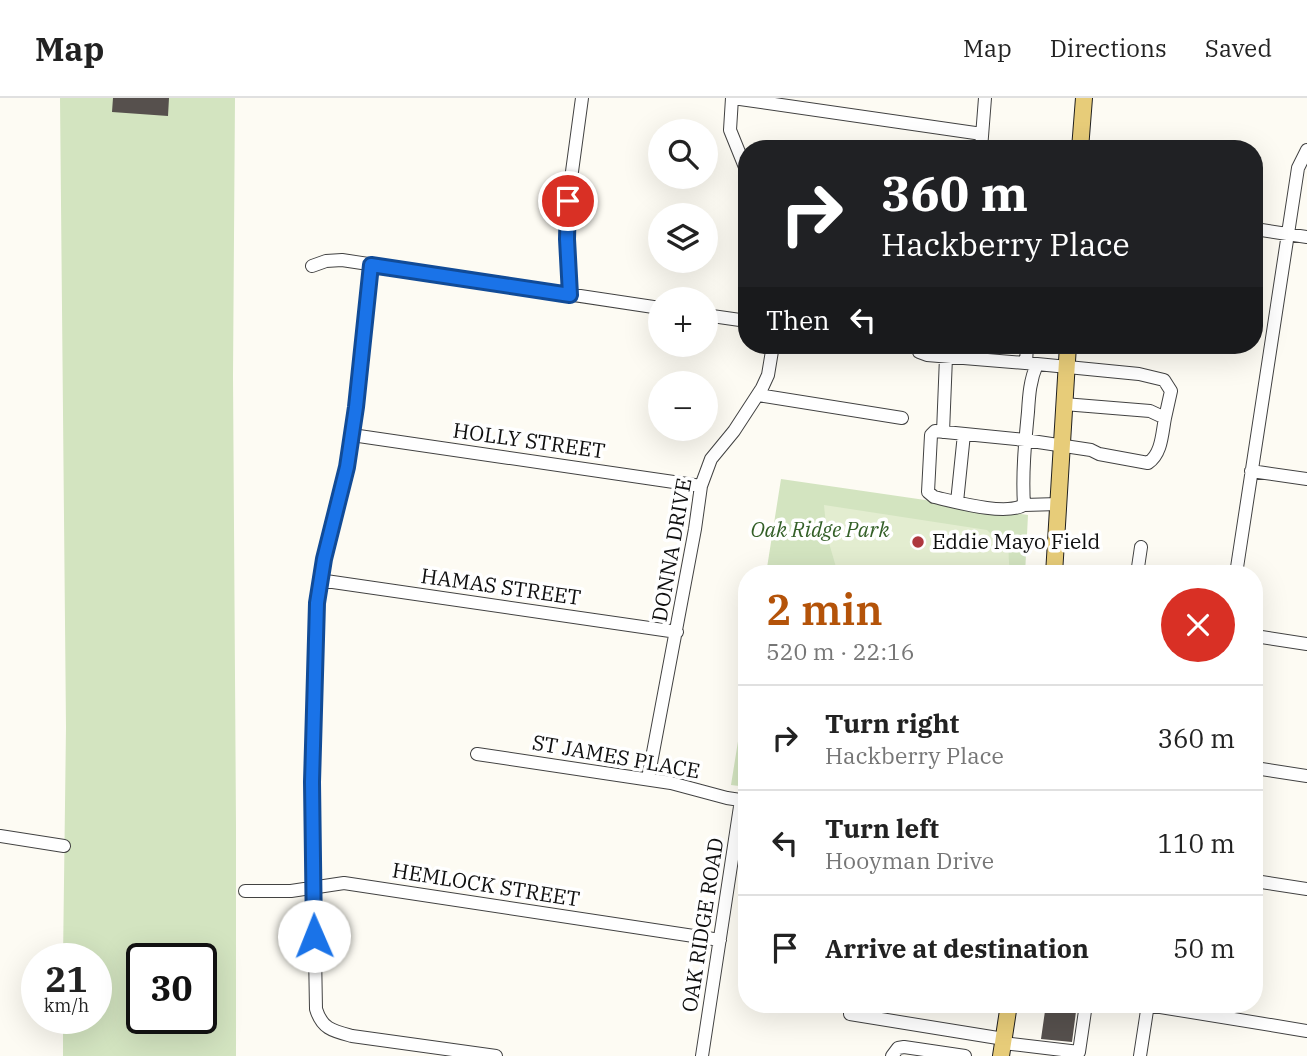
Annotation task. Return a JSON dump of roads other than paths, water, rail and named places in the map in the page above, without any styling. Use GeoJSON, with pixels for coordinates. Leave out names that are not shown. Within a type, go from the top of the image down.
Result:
{"type":"FeatureCollection","features":[{"type":"Feature","properties":{"kind":"main road"},"geometry":{"type":"LineString","coordinates":[[1081,140],[1084,98]]}},
{"type":"Feature","properties":{"kind":"main road"},"geometry":{"type":"LineString","coordinates":[[1055,565],[1068,354]]}},
{"type":"Feature","properties":{"kind":"main road"},"geometry":{"type":"LineString","coordinates":[[1003,1046],[1008,1013]]}},
{"type":"Feature","properties":{"kind":"street"},"geometry":{"type":"LineString","coordinates":[[570,295],[567,210],[582,98]]}},
{"type":"Feature","properties":{"kind":"street"},"geometry":{"type":"LineString","coordinates":[[738,150],[730,130],[733,98],[982,134]]}},
{"type":"Feature","properties":{"kind":"street"},"geometry":{"type":"LineString","coordinates":[[982,140],[985,98]]}},
{"type":"Feature","properties":{"kind":"street"},"geometry":{"type":"LineString","coordinates":[[1237,565],[1298,168],[1307,150]]}},
{"type":"Feature","properties":{"kind":"street"},"geometry":{"type":"LineString","coordinates":[[1263,230],[1307,237]]}},
{"type":"Feature","properties":{"kind":"street"},"geometry":{"type":"LineString","coordinates":[[312,266],[326,261],[342,260],[648,306]]}},
{"type":"Feature","properties":{"kind":"street"},"geometry":{"type":"LineString","coordinates":[[371,265],[347,467],[319,580],[317,603],[312,782],[316,1009],[325,1026],[336,1032],[496,1056]]}},
{"type":"Feature","properties":{"kind":"street"},"geometry":{"type":"LineString","coordinates":[[718,316],[738,320]]}},
{"type":"Feature","properties":{"kind":"street","name":"DONNA DRIVE"},"geometry":{"type":"LineString","coordinates":[[648,779],[677,632],[701,486],[711,459],[758,395],[768,374],[771,354]]}},
{"type":"Feature","properties":{"kind":"street"},"geometry":{"type":"LineString","coordinates":[[943,432],[946,354]]}},
{"type":"Feature","properties":{"kind":"street"},"geometry":{"type":"LineString","coordinates":[[966,354],[1031,364],[1139,374],[1164,380],[1171,391],[1160,447],[1154,459],[1148,463],[1099,454],[1091,450],[1025,440],[935,431],[931,435],[928,492],[934,497],[997,508],[1017,509],[1024,505],[1058,504]]}},
{"type":"Feature","properties":{"kind":"street"},"geometry":{"type":"LineString","coordinates":[[1024,505],[1025,440],[1031,376],[1029,354]]}},
{"type":"Feature","properties":{"kind":"street"},"geometry":{"type":"LineString","coordinates":[[758,395],[902,418]]}},
{"type":"Feature","properties":{"kind":"street"},"geometry":{"type":"LineString","coordinates":[[1064,404],[1150,411],[1165,418]]}},
{"type":"Feature","properties":{"kind":"street"},"geometry":{"type":"LineString","coordinates":[[957,502],[964,434]]}},
{"type":"Feature","properties":{"kind":"street","name":"HOLLY STREET"},"geometry":{"type":"LineString","coordinates":[[352,435],[701,486]]}},
{"type":"Feature","properties":{"kind":"street"},"geometry":{"type":"LineString","coordinates":[[1251,471],[1307,480]]}},
{"type":"Feature","properties":{"kind":"street"},"geometry":{"type":"LineString","coordinates":[[1138,565],[1141,547]]}},
{"type":"Feature","properties":{"kind":"street","name":"HAMAS STREET"},"geometry":{"type":"LineString","coordinates":[[319,580],[677,632]]}},
{"type":"Feature","properties":{"kind":"street"},"geometry":{"type":"LineString","coordinates":[[1263,637],[1307,644]]}},
{"type":"Feature","properties":{"kind":"street","name":"ST JAMES PLACE"},"geometry":{"type":"LineString","coordinates":[[477,754],[671,783],[738,800]]}},
{"type":"Feature","properties":{"kind":"street"},"geometry":{"type":"LineString","coordinates":[[1263,769],[1307,776]]}},
{"type":"Feature","properties":{"kind":"street"},"geometry":{"type":"LineString","coordinates":[[0,836],[64,846]]}},
{"type":"Feature","properties":{"kind":"street","name":"OAK RIDGE ROAD"},"geometry":{"type":"LineString","coordinates":[[702,1056],[738,836]]}},
{"type":"Feature","properties":{"kind":"street"},"geometry":{"type":"LineString","coordinates":[[1263,882],[1307,889]]}},
{"type":"Feature","properties":{"kind":"street","name":"HEMLOCK STREET"},"geometry":{"type":"LineString","coordinates":[[244,891],[291,891],[344,883],[720,940]]}},
{"type":"Feature","properties":{"kind":"street"},"geometry":{"type":"LineString","coordinates":[[850,1013],[1003,1046],[1079,1052],[1085,1013]]}},
{"type":"Feature","properties":{"kind":"street"},"geometry":{"type":"LineString","coordinates":[[1140,1056],[1147,1013]]}},
{"type":"Feature","properties":{"kind":"street"},"geometry":{"type":"LineString","coordinates":[[1197,1013],[1307,1031]]}},
{"type":"Feature","properties":{"kind":"street"},"geometry":{"type":"LineString","coordinates":[[892,1055],[900,1047],[904,1047],[965,1056]]}},
{"type":"Feature","properties":{"kind":"place","name":"Eddie Mayo Field"},"geometry":{"type":"Point","coordinates":[918,542]}},
{"type":"Feature","properties":{"kind":"park label","name":"Oak Ridge Park"},"geometry":{"type":"Point","coordinates":[820,530]}}]}
